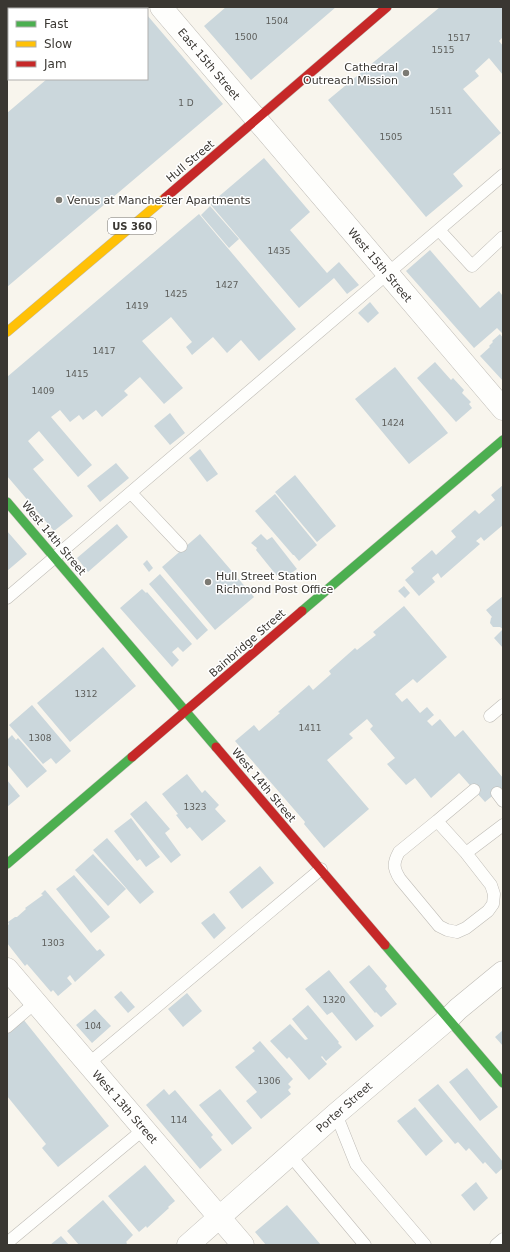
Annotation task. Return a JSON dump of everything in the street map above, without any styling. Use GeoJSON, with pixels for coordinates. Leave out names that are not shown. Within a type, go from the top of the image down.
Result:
{"type":"FeatureCollection","features":[{"type":"Feature","properties":{"kind":"street","name":"East 15th Street"},"geometry":{"type":"LineString","coordinates":[[161,7],[257,120]]}},
{"type":"Feature","properties":{"kind":"street","name":"Hull Street"},"geometry":{"type":"LineString","coordinates":[[7,332],[257,120],[387,7]]}},
{"type":"Feature","properties":{"kind":"street","name":"West 15th Street"},"geometry":{"type":"LineString","coordinates":[[257,120],[503,410]]}},
{"type":"Feature","properties":{"kind":"street","name":"Bainbridge Street"},"geometry":{"type":"LineString","coordinates":[[7,864],[503,440]]}},
{"type":"Feature","properties":{"kind":"street","name":"West 14th Street"},"geometry":{"type":"LineString","coordinates":[[7,502],[503,1083]]}},
{"type":"Feature","properties":{"kind":"street","name":"West 13th Street"},"geometry":{"type":"LineString","coordinates":[[7,969],[243,1245]]}},
{"type":"Feature","properties":{"kind":"street","name":"Porter Street"},"geometry":{"type":"LineString","coordinates":[[188,1245],[336,1114],[503,972]]}},
{"type":"Feature","properties":{"kind":"lane"},"geometry":{"type":"LineString","coordinates":[[7,598],[503,175]]}},
{"type":"Feature","properties":{"kind":"lane"},"geometry":{"type":"LineString","coordinates":[[439,230],[472,266],[503,237]]}},
{"type":"Feature","properties":{"kind":"lane"},"geometry":{"type":"LineString","coordinates":[[131,493],[181,546]]}},
{"type":"Feature","properties":{"kind":"lane"},"geometry":{"type":"LineString","coordinates":[[490,716],[503,705]]}},
{"type":"Feature","properties":{"kind":"lane"},"geometry":{"type":"LineString","coordinates":[[437,821],[466,853],[491,886],[494,894],[493,904],[488,911],[466,928],[457,932],[447,930],[439,926],[394,870],[399,852],[474,790]]}},
{"type":"Feature","properties":{"kind":"lane"},"geometry":{"type":"LineString","coordinates":[[466,853],[503,825]]}},
{"type":"Feature","properties":{"kind":"lane"},"geometry":{"type":"LineString","coordinates":[[88,1064],[321,870]]}},
{"type":"Feature","properties":{"kind":"lane"},"geometry":{"type":"LineString","coordinates":[[7,1027],[36,1002]]}},
{"type":"Feature","properties":{"kind":"lane"},"geometry":{"type":"LineString","coordinates":[[336,1114],[356,1164],[425,1245]]}},
{"type":"Feature","properties":{"kind":"lane"},"geometry":{"type":"LineString","coordinates":[[7,1243],[144,1129]]}},
{"type":"Feature","properties":{"kind":"lane"},"geometry":{"type":"LineString","coordinates":[[290,1155],[365,1245]]}},
{"type":"Feature","properties":{"kind":"lane"},"geometry":{"type":"LineString","coordinates":[[496,1245],[503,1239]]}},
{"type":"Feature","properties":{"kind":"building"},"geometry":{"type":"Polygon","coordinates":[[[7,7],[48,7],[8,8],[7,42],[7,7]]]}},
{"type":"Feature","properties":{"kind":"building"},"geometry":{"type":"Polygon","coordinates":[[[112,7],[141,8],[113,8],[112,7]]]}},
{"type":"Feature","properties":{"kind":"building"},"geometry":{"type":"Polygon","coordinates":[[[226,7],[336,7],[251,80],[204,26],[226,7]]]}},
{"type":"Feature","properties":{"kind":"building"},"geometry":{"type":"Polygon","coordinates":[[[440,7],[503,7],[503,37],[499,41],[503,46],[503,75],[489,58],[475,71],[479,76],[463,89],[501,133],[453,174],[463,186],[426,217],[328,100],[440,7]]]}},
{"type":"Feature","properties":{"kind":"building","name":"Venus at Manchester Apartments"},"geometry":{"type":"Polygon","coordinates":[[[148,16],[223,104],[7,287],[7,113],[46,80],[148,80],[148,16]]]}},
{"type":"Feature","properties":{"kind":"building"},"geometry":{"type":"Polygon","coordinates":[[[264,158],[310,212],[290,230],[327,273],[339,262],[359,285],[347,294],[334,278],[299,308],[210,204],[264,158]]]}},
{"type":"Feature","properties":{"kind":"building"},"geometry":{"type":"Polygon","coordinates":[[[210,206],[239,239],[229,248],[201,215],[210,206]]]}},
{"type":"Feature","properties":{"kind":"building"},"geometry":{"type":"Polygon","coordinates":[[[199,214],[296,329],[259,361],[241,340],[227,353],[213,337],[192,355],[186,347],[192,342],[171,317],[142,341],[183,388],[164,404],[140,377],[124,391],[128,395],[102,417],[96,410],[83,420],[79,415],[70,422],[60,410],[51,417],[92,465],[78,477],[39,431],[28,441],[44,460],[33,469],[73,516],[54,531],[7,476],[7,377],[199,214]]]}},
{"type":"Feature","properties":{"kind":"building"},"geometry":{"type":"Polygon","coordinates":[[[430,250],[480,308],[499,291],[502,295],[503,293],[503,334],[497,328],[474,348],[406,271],[430,250]]]}},
{"type":"Feature","properties":{"kind":"building"},"geometry":{"type":"Polygon","coordinates":[[[370,302],[379,313],[368,323],[358,313],[370,302]]]}},
{"type":"Feature","properties":{"kind":"building"},"geometry":{"type":"Polygon","coordinates":[[[500,334],[503,338],[503,381],[480,356],[490,347],[489,346],[493,342],[492,341],[500,334]]]}},
{"type":"Feature","properties":{"kind":"building"},"geometry":{"type":"Polygon","coordinates":[[[435,362],[451,380],[453,378],[464,390],[462,393],[471,402],[469,404],[472,408],[456,422],[417,378],[435,362]]]}},
{"type":"Feature","properties":{"kind":"building"},"geometry":{"type":"Polygon","coordinates":[[[395,367],[448,433],[409,464],[355,399],[395,367]]]}},
{"type":"Feature","properties":{"kind":"building"},"geometry":{"type":"Polygon","coordinates":[[[170,413],[185,433],[170,445],[154,426],[170,413]]]}},
{"type":"Feature","properties":{"kind":"building"},"geometry":{"type":"Polygon","coordinates":[[[200,449],[218,474],[207,482],[189,458],[200,449]]]}},
{"type":"Feature","properties":{"kind":"building"},"geometry":{"type":"Polygon","coordinates":[[[116,463],[129,478],[100,502],[87,486],[116,463]]]}},
{"type":"Feature","properties":{"kind":"building"},"geometry":{"type":"Polygon","coordinates":[[[295,475],[336,526],[317,542],[275,492],[295,475]]]}},
{"type":"Feature","properties":{"kind":"building"},"geometry":{"type":"Polygon","coordinates":[[[503,485],[503,525],[484,541],[481,537],[476,541],[480,544],[441,578],[438,573],[432,578],[435,582],[419,596],[405,580],[414,572],[411,568],[432,550],[436,555],[456,537],[451,531],[475,510],[479,514],[495,500],[491,495],[503,485]]]}},
{"type":"Feature","properties":{"kind":"building"},"geometry":{"type":"Polygon","coordinates":[[[275,494],[317,545],[299,561],[255,511],[275,494]]]}},
{"type":"Feature","properties":{"kind":"building"},"geometry":{"type":"Polygon","coordinates":[[[117,524],[128,537],[88,572],[77,558],[117,524]]]}},
{"type":"Feature","properties":{"kind":"building"},"geometry":{"type":"Polygon","coordinates":[[[7,531],[27,554],[7,571],[7,531]]]}},
{"type":"Feature","properties":{"kind":"building","name":"Hull Street Station Richmond Post Office"},"geometry":{"type":"Polygon","coordinates":[[[200,534],[254,597],[215,630],[162,567],[200,534]]]}},
{"type":"Feature","properties":{"kind":"building"},"geometry":{"type":"Polygon","coordinates":[[[261,534],[267,540],[272,537],[297,569],[282,580],[256,550],[257,548],[251,543],[261,534]]]}},
{"type":"Feature","properties":{"kind":"building"},"geometry":{"type":"Polygon","coordinates":[[[147,560],[153,568],[149,572],[143,564],[147,560]]]}},
{"type":"Feature","properties":{"kind":"building"},"geometry":{"type":"Polygon","coordinates":[[[160,574],[208,630],[197,640],[149,584],[160,574]]]}},
{"type":"Feature","properties":{"kind":"building"},"geometry":{"type":"Polygon","coordinates":[[[404,586],[410,593],[405,598],[398,591],[404,586]]]}},
{"type":"Feature","properties":{"kind":"building"},"geometry":{"type":"Polygon","coordinates":[[[142,589],[146,593],[147,592],[192,644],[183,652],[178,647],[172,652],[179,660],[172,667],[120,608],[142,589]]]}},
{"type":"Feature","properties":{"kind":"building"},"geometry":{"type":"Polygon","coordinates":[[[503,596],[503,629],[500,627],[493,627],[490,623],[492,617],[486,610],[503,596]]]}},
{"type":"Feature","properties":{"kind":"building"},"geometry":{"type":"Polygon","coordinates":[[[404,606],[447,657],[417,683],[413,679],[395,694],[402,702],[407,698],[420,713],[427,707],[434,715],[427,721],[432,726],[440,719],[455,737],[463,730],[503,778],[503,787],[485,802],[459,773],[431,798],[415,778],[406,785],[387,764],[395,758],[370,729],[373,726],[367,719],[349,734],[353,738],[327,760],[369,809],[324,848],[304,824],[305,822],[235,741],[254,725],[259,731],[309,685],[313,690],[331,674],[329,671],[355,648],[357,650],[376,635],[373,632],[404,606]]]}},
{"type":"Feature","properties":{"kind":"building"},"geometry":{"type":"Polygon","coordinates":[[[503,629],[503,648],[494,638],[503,629]]]}},
{"type":"Feature","properties":{"kind":"building"},"geometry":{"type":"Polygon","coordinates":[[[103,647],[136,686],[70,742],[37,703],[103,647]]]}},
{"type":"Feature","properties":{"kind":"building"},"geometry":{"type":"Polygon","coordinates":[[[32,705],[71,751],[56,764],[51,758],[43,764],[9,725],[32,705]]]}},
{"type":"Feature","properties":{"kind":"building"},"geometry":{"type":"Polygon","coordinates":[[[12,735],[16,740],[18,738],[47,771],[27,788],[7,764],[7,740],[12,735]]]}},
{"type":"Feature","properties":{"kind":"building"},"geometry":{"type":"Polygon","coordinates":[[[187,774],[202,793],[205,790],[219,805],[215,809],[226,821],[202,841],[190,827],[187,829],[176,815],[178,814],[162,794],[187,774]]]}},
{"type":"Feature","properties":{"kind":"building"},"geometry":{"type":"Polygon","coordinates":[[[7,780],[20,796],[7,807],[7,780]]]}},
{"type":"Feature","properties":{"kind":"building"},"geometry":{"type":"Polygon","coordinates":[[[146,801],[170,829],[165,833],[181,855],[171,863],[130,814],[146,801]]]}},
{"type":"Feature","properties":{"kind":"building"},"geometry":{"type":"Polygon","coordinates":[[[131,818],[160,857],[146,867],[140,859],[137,861],[114,831],[131,818]]]}},
{"type":"Feature","properties":{"kind":"building"},"geometry":{"type":"Polygon","coordinates":[[[107,838],[154,892],[140,904],[93,850],[107,838]]]}},
{"type":"Feature","properties":{"kind":"building"},"geometry":{"type":"Polygon","coordinates":[[[93,854],[126,889],[108,906],[75,870],[93,854]]]}},
{"type":"Feature","properties":{"kind":"building"},"geometry":{"type":"Polygon","coordinates":[[[260,866],[274,883],[242,909],[229,892],[260,866]]]}},
{"type":"Feature","properties":{"kind":"building"},"geometry":{"type":"Polygon","coordinates":[[[74,875],[110,917],[91,933],[56,889],[74,875]]]}},
{"type":"Feature","properties":{"kind":"building"},"geometry":{"type":"Polygon","coordinates":[[[45,890],[97,951],[100,949],[105,955],[75,982],[70,975],[67,978],[72,984],[58,996],[53,990],[51,992],[27,964],[25,966],[7,943],[8,922],[17,917],[26,909],[25,908],[43,895],[41,894],[45,890]]]}},
{"type":"Feature","properties":{"kind":"building"},"geometry":{"type":"Polygon","coordinates":[[[214,913],[226,928],[214,939],[201,923],[214,913]]]}},
{"type":"Feature","properties":{"kind":"building"},"geometry":{"type":"Polygon","coordinates":[[[369,965],[387,986],[385,989],[397,1004],[381,1017],[376,1012],[375,1013],[349,982],[369,965]]]}},
{"type":"Feature","properties":{"kind":"building"},"geometry":{"type":"Polygon","coordinates":[[[329,970],[374,1026],[356,1041],[332,1012],[327,1015],[305,989],[329,970]]]}},
{"type":"Feature","properties":{"kind":"building"},"geometry":{"type":"Polygon","coordinates":[[[121,991],[135,1007],[128,1013],[114,997],[121,991]]]}},
{"type":"Feature","properties":{"kind":"building"},"geometry":{"type":"Polygon","coordinates":[[[187,993],[202,1011],[183,1027],[168,1009],[187,993]]]}},
{"type":"Feature","properties":{"kind":"building"},"geometry":{"type":"Polygon","coordinates":[[[308,1005],[342,1047],[326,1061],[322,1056],[321,1057],[327,1064],[309,1080],[289,1057],[287,1059],[270,1041],[290,1024],[305,1040],[308,1039],[292,1019],[308,1005]]]}},
{"type":"Feature","properties":{"kind":"building"},"geometry":{"type":"Polygon","coordinates":[[[95,1009],[111,1026],[92,1043],[76,1025],[95,1009]]]}},
{"type":"Feature","properties":{"kind":"building"},"geometry":{"type":"Polygon","coordinates":[[[23,1019],[109,1126],[58,1167],[42,1148],[46,1144],[7,1096],[7,1031],[23,1019]]]}},
{"type":"Feature","properties":{"kind":"building"},"geometry":{"type":"Polygon","coordinates":[[[503,1030],[503,1046],[495,1037],[503,1030]]]}},
{"type":"Feature","properties":{"kind":"building"},"geometry":{"type":"Polygon","coordinates":[[[260,1041],[293,1079],[288,1084],[291,1087],[288,1090],[291,1094],[261,1119],[246,1101],[257,1092],[235,1067],[255,1051],[252,1048],[260,1041]]]}},
{"type":"Feature","properties":{"kind":"building"},"geometry":{"type":"Polygon","coordinates":[[[467,1068],[498,1107],[480,1121],[449,1082],[467,1068]]]}},
{"type":"Feature","properties":{"kind":"building"},"geometry":{"type":"Polygon","coordinates":[[[438,1084],[503,1162],[503,1168],[496,1174],[485,1162],[483,1164],[469,1148],[466,1151],[458,1142],[455,1144],[418,1100],[438,1084]]]}},
{"type":"Feature","properties":{"kind":"building"},"geometry":{"type":"Polygon","coordinates":[[[164,1089],[169,1095],[175,1090],[213,1135],[211,1137],[222,1150],[200,1169],[146,1105],[164,1089]]]}},
{"type":"Feature","properties":{"kind":"building"},"geometry":{"type":"Polygon","coordinates":[[[220,1089],[252,1128],[232,1145],[199,1105],[220,1089]]]}},
{"type":"Feature","properties":{"kind":"building"},"geometry":{"type":"Polygon","coordinates":[[[415,1107],[443,1141],[426,1156],[397,1121],[415,1107]]]}},
{"type":"Feature","properties":{"kind":"building"},"geometry":{"type":"Polygon","coordinates":[[[145,1165],[175,1201],[147,1228],[146,1226],[139,1232],[108,1196],[145,1165]]]}},
{"type":"Feature","properties":{"kind":"building"},"geometry":{"type":"Polygon","coordinates":[[[476,1182],[488,1198],[474,1211],[461,1195],[476,1182]]]}},
{"type":"Feature","properties":{"kind":"building"},"geometry":{"type":"Polygon","coordinates":[[[103,1200],[133,1235],[126,1242],[126,1245],[79,1245],[67,1231],[103,1200]]]}},
{"type":"Feature","properties":{"kind":"building"},"geometry":{"type":"Polygon","coordinates":[[[287,1205],[321,1245],[266,1245],[255,1232],[287,1205]]]}},
{"type":"Feature","properties":{"kind":"building"},"geometry":{"type":"Polygon","coordinates":[[[61,1236],[69,1245],[50,1245],[61,1236]]]}},
{"type":"Feature","properties":{"kind":"traffic: fast"},"geometry":{"type":"LineString","coordinates":[[302,611],[503,440]]}},
{"type":"Feature","properties":{"kind":"traffic: fast"},"geometry":{"type":"LineString","coordinates":[[7,502],[216,747]]}},
{"type":"Feature","properties":{"kind":"traffic: fast"},"geometry":{"type":"LineString","coordinates":[[7,864],[132,757]]}},
{"type":"Feature","properties":{"kind":"traffic: fast"},"geometry":{"type":"LineString","coordinates":[[385,945],[503,1083]]}},
{"type":"Feature","properties":{"kind":"traffic: slow"},"geometry":{"type":"LineString","coordinates":[[7,332],[165,198]]}},
{"type":"Feature","properties":{"kind":"traffic: jam"},"geometry":{"type":"LineString","coordinates":[[165,198],[387,7]]}},
{"type":"Feature","properties":{"kind":"traffic: jam"},"geometry":{"type":"LineString","coordinates":[[132,757],[302,611]]}},
{"type":"Feature","properties":{"kind":"traffic: jam"},"geometry":{"type":"LineString","coordinates":[[216,747],[385,945]]}},
{"type":"Feature","properties":{"kind":"place","name":"Cathedral Outreach Mission"},"geometry":{"type":"Point","coordinates":[406,73]}},
{"type":"Feature","properties":{"kind":"place","name":"Venus at Manchester Apartments"},"geometry":{"type":"Point","coordinates":[59,200]}},
{"type":"Feature","properties":{"kind":"place","name":"Hull Street Station Richmond Post Office"},"geometry":{"type":"Point","coordinates":[208,582]}}]}
